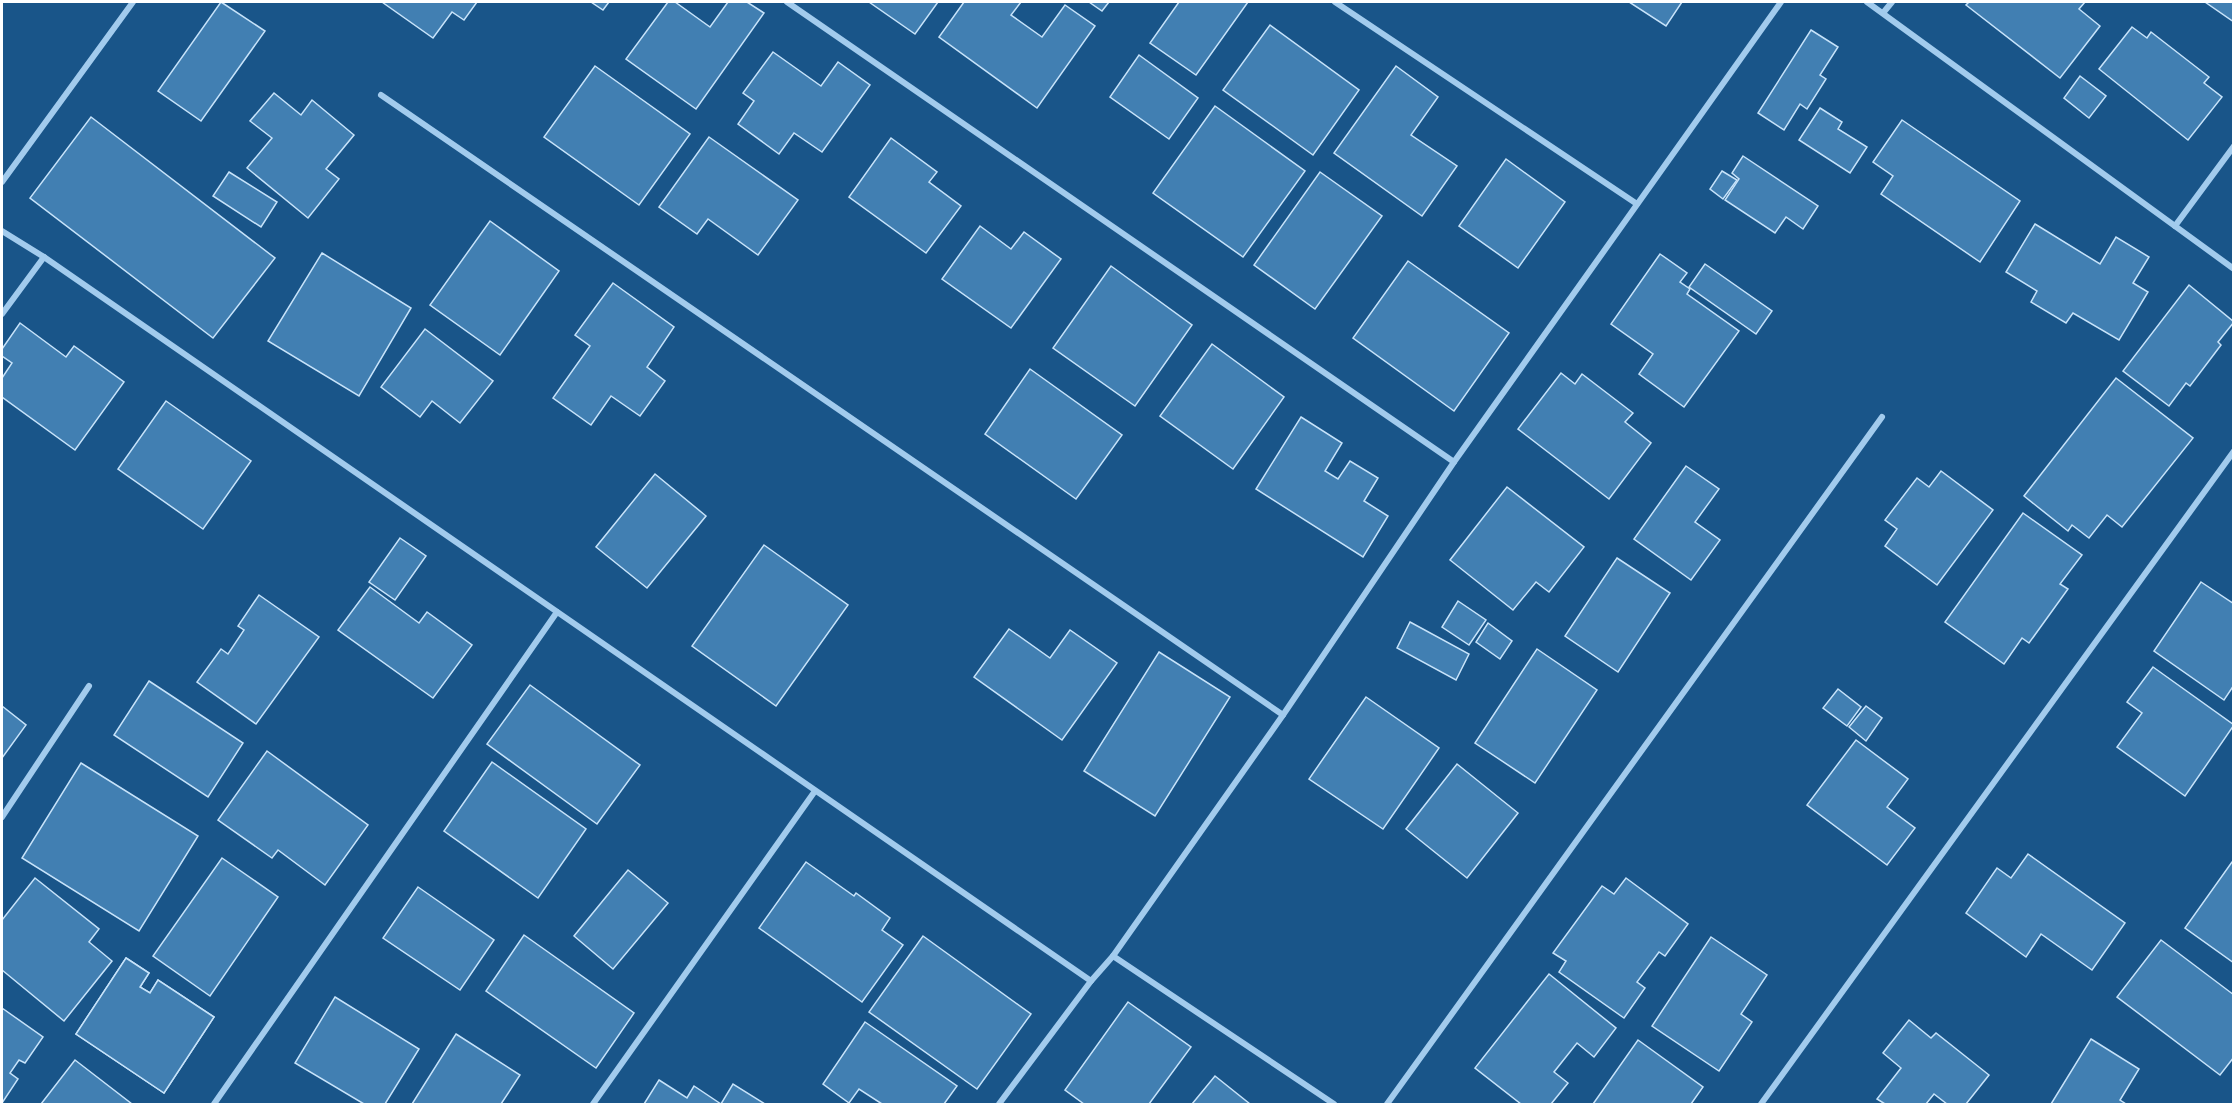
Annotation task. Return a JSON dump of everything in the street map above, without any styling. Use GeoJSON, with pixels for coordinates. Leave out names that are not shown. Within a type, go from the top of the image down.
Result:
{"type":"FeatureCollection","features":[{"type":"Feature","properties":{"kind":"street"},"geometry":{"type":"LineString","coordinates":[[2,182],[133,2]]}},
{"type":"Feature","properties":{"kind":"street"},"geometry":{"type":"LineString","coordinates":[[787,2],[1454,462]]}},
{"type":"Feature","properties":{"kind":"street"},"geometry":{"type":"LineString","coordinates":[[1335,2],[1637,204]]}},
{"type":"Feature","properties":{"kind":"street"},"geometry":{"type":"LineString","coordinates":[[999,1104],[1091,981],[1113,956],[1283,715],[1454,462],[1781,2]]}},
{"type":"Feature","properties":{"kind":"street"},"geometry":{"type":"LineString","coordinates":[[1867,2],[2234,269]]}},
{"type":"Feature","properties":{"kind":"street"},"geometry":{"type":"LineString","coordinates":[[1883,13],[1892,2]]}},
{"type":"Feature","properties":{"kind":"street"},"geometry":{"type":"LineString","coordinates":[[381,95],[1283,715]]}},
{"type":"Feature","properties":{"kind":"street"},"geometry":{"type":"LineString","coordinates":[[2175,226],[2234,147]]}},
{"type":"Feature","properties":{"kind":"street"},"geometry":{"type":"LineString","coordinates":[[2,231],[44,257],[1091,981]]}},
{"type":"Feature","properties":{"kind":"street"},"geometry":{"type":"LineString","coordinates":[[2,314],[44,257]]}},
{"type":"Feature","properties":{"kind":"street"},"geometry":{"type":"LineString","coordinates":[[1388,1104],[1882,417]]}},
{"type":"Feature","properties":{"kind":"street"},"geometry":{"type":"LineString","coordinates":[[1761,1104],[2234,451]]}},
{"type":"Feature","properties":{"kind":"street"},"geometry":{"type":"LineString","coordinates":[[214,1104],[557,612]]}},
{"type":"Feature","properties":{"kind":"street"},"geometry":{"type":"LineString","coordinates":[[2,817],[89,686]]}},
{"type":"Feature","properties":{"kind":"street"},"geometry":{"type":"LineString","coordinates":[[593,1104],[816,791]]}},
{"type":"Feature","properties":{"kind":"street"},"geometry":{"type":"LineString","coordinates":[[1113,956],[1334,1104]]}},
{"type":"Feature","properties":{"kind":"building"},"geometry":{"type":"Polygon","coordinates":[[[221,2],[265,31],[201,121],[158,91],[221,2]]]}},
{"type":"Feature","properties":{"kind":"building"},"geometry":{"type":"Polygon","coordinates":[[[382,2],[477,2],[464,20],[452,12],[433,38],[382,2]]]}},
{"type":"Feature","properties":{"kind":"building"},"geometry":{"type":"Polygon","coordinates":[[[591,2],[609,2],[603,10],[591,2]]]}},
{"type":"Feature","properties":{"kind":"building"},"geometry":{"type":"Polygon","coordinates":[[[668,2],[675,2],[710,27],[728,2],[747,2],[764,13],[696,109],[626,59],[668,2]]]}},
{"type":"Feature","properties":{"kind":"building"},"geometry":{"type":"Polygon","coordinates":[[[869,2],[938,2],[915,34],[869,2]]]}},
{"type":"Feature","properties":{"kind":"building"},"geometry":{"type":"Polygon","coordinates":[[[964,2],[1021,2],[1011,15],[1042,37],[1065,5],[1095,26],[1037,108],[939,37],[964,2]]]}},
{"type":"Feature","properties":{"kind":"building"},"geometry":{"type":"Polygon","coordinates":[[[1089,2],[1109,2],[1102,11],[1089,2]]]}},
{"type":"Feature","properties":{"kind":"building"},"geometry":{"type":"Polygon","coordinates":[[[1179,2],[1248,2],[1196,75],[1150,43],[1179,2]]]}},
{"type":"Feature","properties":{"kind":"building"},"geometry":{"type":"Polygon","coordinates":[[[1629,2],[1682,2],[1666,26],[1629,2]]]}},
{"type":"Feature","properties":{"kind":"building"},"geometry":{"type":"Polygon","coordinates":[[[1969,2],[2085,2],[2079,9],[2100,26],[2060,78],[1966,5],[1969,2]]]}},
{"type":"Feature","properties":{"kind":"building"},"geometry":{"type":"Polygon","coordinates":[[[2205,2],[2234,2],[2234,22],[2205,2]]]}},
{"type":"Feature","properties":{"kind":"building"},"geometry":{"type":"Polygon","coordinates":[[[1270,25],[1359,90],[1313,155],[1223,90],[1270,25]]]}},
{"type":"Feature","properties":{"kind":"building"},"geometry":{"type":"Polygon","coordinates":[[[2132,27],[2147,38],[2151,32],[2209,77],[2204,83],[2222,97],[2188,140],[2099,69],[2132,27]]]}},
{"type":"Feature","properties":{"kind":"building"},"geometry":{"type":"Polygon","coordinates":[[[1811,30],[1838,47],[1820,75],[1826,79],[1807,109],[1800,104],[1784,130],[1758,113],[1811,30]]]}},
{"type":"Feature","properties":{"kind":"building"},"geometry":{"type":"Polygon","coordinates":[[[773,52],[821,86],[838,62],[870,85],[822,152],[794,133],[779,154],[738,124],[754,101],[743,93],[773,52]]]}},
{"type":"Feature","properties":{"kind":"building"},"geometry":{"type":"Polygon","coordinates":[[[1139,55],[1198,98],[1169,139],[1110,97],[1139,55]]]}},
{"type":"Feature","properties":{"kind":"building"},"geometry":{"type":"Polygon","coordinates":[[[595,66],[690,134],[639,205],[544,137],[595,66]]]}},
{"type":"Feature","properties":{"kind":"building"},"geometry":{"type":"Polygon","coordinates":[[[1396,66],[1438,97],[1411,135],[1457,166],[1422,216],[1334,153],[1396,66]]]}},
{"type":"Feature","properties":{"kind":"building"},"geometry":{"type":"Polygon","coordinates":[[[2080,76],[2106,96],[2089,118],[2064,98],[2080,76]]]}},
{"type":"Feature","properties":{"kind":"building"},"geometry":{"type":"Polygon","coordinates":[[[274,93],[301,115],[312,100],[354,135],[326,169],[339,179],[308,218],[247,168],[272,138],[250,121],[274,93]]]}},
{"type":"Feature","properties":{"kind":"building"},"geometry":{"type":"Polygon","coordinates":[[[1215,106],[1305,171],[1243,257],[1153,193],[1215,106]]]}},
{"type":"Feature","properties":{"kind":"building"},"geometry":{"type":"Polygon","coordinates":[[[1820,108],[1842,122],[1838,129],[1867,147],[1850,173],[1799,140],[1820,108]]]}},
{"type":"Feature","properties":{"kind":"building"},"geometry":{"type":"Polygon","coordinates":[[[91,117],[275,258],[213,338],[30,198],[91,117]]]}},
{"type":"Feature","properties":{"kind":"building"},"geometry":{"type":"Polygon","coordinates":[[[1902,120],[2020,201],[1980,262],[1881,194],[1893,176],[1873,162],[1902,120]]]}},
{"type":"Feature","properties":{"kind":"building"},"geometry":{"type":"Polygon","coordinates":[[[709,137],[798,200],[758,255],[708,219],[697,234],[659,207],[709,137]]]}},
{"type":"Feature","properties":{"kind":"building"},"geometry":{"type":"Polygon","coordinates":[[[891,138],[937,172],[929,182],[961,206],[926,253],[849,197],[891,138]]]}},
{"type":"Feature","properties":{"kind":"building"},"geometry":{"type":"Polygon","coordinates":[[[1743,156],[1818,206],[1803,229],[1786,217],[1775,233],[1725,200],[1739,179],[1732,173],[1743,156]]]}},
{"type":"Feature","properties":{"kind":"building"},"geometry":{"type":"Polygon","coordinates":[[[1506,159],[1565,202],[1518,268],[1459,226],[1506,159]]]}},
{"type":"Feature","properties":{"kind":"building"},"geometry":{"type":"Polygon","coordinates":[[[1722,171],[1737,180],[1723,199],[1710,189],[1722,171]]]}},
{"type":"Feature","properties":{"kind":"building"},"geometry":{"type":"Polygon","coordinates":[[[229,172],[277,202],[261,227],[213,196],[229,172]]]}},
{"type":"Feature","properties":{"kind":"building"},"geometry":{"type":"Polygon","coordinates":[[[1320,172],[1382,216],[1315,309],[1254,265],[1320,172]]]}},
{"type":"Feature","properties":{"kind":"building"},"geometry":{"type":"Polygon","coordinates":[[[490,221],[559,271],[500,355],[430,305],[490,221]]]}},
{"type":"Feature","properties":{"kind":"building"},"geometry":{"type":"Polygon","coordinates":[[[2035,224],[2100,264],[2116,237],[2149,257],[2133,283],[2148,292],[2119,340],[2073,313],[2066,323],[2031,302],[2037,291],[2006,272],[2035,224]]]}},
{"type":"Feature","properties":{"kind":"building"},"geometry":{"type":"Polygon","coordinates":[[[980,226],[1011,249],[1024,232],[1061,259],[1011,328],[942,279],[980,226]]]}},
{"type":"Feature","properties":{"kind":"building"},"geometry":{"type":"Polygon","coordinates":[[[322,253],[411,308],[359,396],[268,341],[322,253]]]}},
{"type":"Feature","properties":{"kind":"building"},"geometry":{"type":"Polygon","coordinates":[[[1660,254],[1687,273],[1680,282],[1690,289],[1687,294],[1739,331],[1684,407],[1639,374],[1653,354],[1611,324],[1660,254]]]}},
{"type":"Feature","properties":{"kind":"building"},"geometry":{"type":"Polygon","coordinates":[[[1408,261],[1509,333],[1454,411],[1353,338],[1408,261]]]}},
{"type":"Feature","properties":{"kind":"building"},"geometry":{"type":"Polygon","coordinates":[[[1705,264],[1772,311],[1756,334],[1689,287],[1705,264]]]}},
{"type":"Feature","properties":{"kind":"building"},"geometry":{"type":"Polygon","coordinates":[[[1111,266],[1192,325],[1135,406],[1053,348],[1111,266]]]}},
{"type":"Feature","properties":{"kind":"building"},"geometry":{"type":"Polygon","coordinates":[[[613,283],[674,327],[647,367],[665,381],[640,416],[611,396],[591,425],[553,398],[590,346],[575,335],[613,283]]]}},
{"type":"Feature","properties":{"kind":"building"},"geometry":{"type":"Polygon","coordinates":[[[2189,285],[2234,322],[2218,342],[2221,345],[2190,386],[2186,383],[2169,406],[2123,371],[2189,285]]]}},
{"type":"Feature","properties":{"kind":"building"},"geometry":{"type":"Polygon","coordinates":[[[20,323],[66,357],[74,346],[124,382],[75,450],[2,397],[2,378],[12,363],[2,356],[2,349],[20,323]]]}},
{"type":"Feature","properties":{"kind":"building"},"geometry":{"type":"Polygon","coordinates":[[[425,329],[493,381],[460,423],[432,401],[420,417],[381,387],[425,329]]]}},
{"type":"Feature","properties":{"kind":"building"},"geometry":{"type":"Polygon","coordinates":[[[1212,344],[1284,397],[1233,469],[1160,416],[1212,344]]]}},
{"type":"Feature","properties":{"kind":"building"},"geometry":{"type":"Polygon","coordinates":[[[1030,369],[1122,435],[1076,499],[985,434],[1030,369]]]}},
{"type":"Feature","properties":{"kind":"building"},"geometry":{"type":"Polygon","coordinates":[[[1561,373],[1575,384],[1582,374],[1633,413],[1625,422],[1651,443],[1609,499],[1518,429],[1561,373]]]}},
{"type":"Feature","properties":{"kind":"building"},"geometry":{"type":"Polygon","coordinates":[[[2116,378],[2193,438],[2122,527],[2107,515],[2089,538],[2072,525],[2068,531],[2024,496],[2116,378]]]}},
{"type":"Feature","properties":{"kind":"building"},"geometry":{"type":"Polygon","coordinates":[[[166,401],[251,461],[203,529],[118,469],[166,401]]]}},
{"type":"Feature","properties":{"kind":"building"},"geometry":{"type":"Polygon","coordinates":[[[1301,417],[1342,443],[1325,471],[1338,479],[1350,461],[1378,478],[1364,501],[1388,516],[1363,557],[1256,489],[1301,417]]]}},
{"type":"Feature","properties":{"kind":"building"},"geometry":{"type":"Polygon","coordinates":[[[1686,466],[1719,489],[1695,522],[1720,540],[1691,580],[1634,539],[1686,466]]]}},
{"type":"Feature","properties":{"kind":"building"},"geometry":{"type":"Polygon","coordinates":[[[1941,471],[1993,510],[1937,585],[1885,546],[1897,529],[1885,520],[1917,478],[1929,487],[1941,471]]]}},
{"type":"Feature","properties":{"kind":"building"},"geometry":{"type":"Polygon","coordinates":[[[655,474],[706,516],[647,588],[596,547],[655,474]]]}},
{"type":"Feature","properties":{"kind":"building"},"geometry":{"type":"Polygon","coordinates":[[[1507,487],[1584,547],[1549,592],[1536,582],[1513,610],[1450,560],[1507,487]]]}},
{"type":"Feature","properties":{"kind":"building"},"geometry":{"type":"Polygon","coordinates":[[[2023,513],[2082,555],[2060,584],[2068,589],[2029,643],[2022,638],[2004,664],[1945,622],[2023,513]]]}},
{"type":"Feature","properties":{"kind":"building"},"geometry":{"type":"Polygon","coordinates":[[[400,538],[426,556],[395,600],[369,582],[400,538]]]}},
{"type":"Feature","properties":{"kind":"building"},"geometry":{"type":"Polygon","coordinates":[[[764,545],[848,605],[776,706],[692,646],[764,545]]]}},
{"type":"Feature","properties":{"kind":"building"},"geometry":{"type":"Polygon","coordinates":[[[1617,558],[1670,593],[1618,672],[1565,636],[1617,558]]]}},
{"type":"Feature","properties":{"kind":"building"},"geometry":{"type":"Polygon","coordinates":[[[2201,582],[2234,604],[2234,685],[2224,700],[2154,651],[2201,582]]]}},
{"type":"Feature","properties":{"kind":"building"},"geometry":{"type":"Polygon","coordinates":[[[370,587],[419,623],[427,612],[472,645],[433,698],[338,630],[370,587]]]}},
{"type":"Feature","properties":{"kind":"building"},"geometry":{"type":"Polygon","coordinates":[[[259,595],[319,637],[256,724],[197,682],[221,649],[228,654],[244,630],[238,626],[259,595]]]}},
{"type":"Feature","properties":{"kind":"building"},"geometry":{"type":"Polygon","coordinates":[[[1458,601],[1486,620],[1469,645],[1442,627],[1458,601]]]}},
{"type":"Feature","properties":{"kind":"building"},"geometry":{"type":"Polygon","coordinates":[[[1410,622],[1469,654],[1456,680],[1397,648],[1410,622]]]}},
{"type":"Feature","properties":{"kind":"building"},"geometry":{"type":"Polygon","coordinates":[[[1488,623],[1512,641],[1500,659],[1476,642],[1488,623]]]}},
{"type":"Feature","properties":{"kind":"building"},"geometry":{"type":"Polygon","coordinates":[[[1009,629],[1050,658],[1070,630],[1117,663],[1062,740],[974,677],[1009,629]]]}},
{"type":"Feature","properties":{"kind":"building"},"geometry":{"type":"Polygon","coordinates":[[[1537,649],[1597,690],[1535,783],[1475,743],[1537,649]]]}},
{"type":"Feature","properties":{"kind":"building"},"geometry":{"type":"Polygon","coordinates":[[[1159,652],[1230,697],[1155,816],[1084,771],[1159,652]]]}},
{"type":"Feature","properties":{"kind":"building"},"geometry":{"type":"Polygon","coordinates":[[[2153,667],[2234,725],[2185,796],[2117,747],[2142,713],[2127,702],[2153,667]]]}},
{"type":"Feature","properties":{"kind":"building"},"geometry":{"type":"Polygon","coordinates":[[[149,681],[243,743],[208,797],[114,735],[149,681]]]}},
{"type":"Feature","properties":{"kind":"building"},"geometry":{"type":"Polygon","coordinates":[[[530,685],[640,765],[597,824],[487,744],[530,685]]]}},
{"type":"Feature","properties":{"kind":"building"},"geometry":{"type":"Polygon","coordinates":[[[1838,689],[1861,707],[1847,726],[1823,708],[1838,689]]]}},
{"type":"Feature","properties":{"kind":"building"},"geometry":{"type":"Polygon","coordinates":[[[1366,697],[1439,748],[1383,829],[1309,779],[1366,697]]]}},
{"type":"Feature","properties":{"kind":"building"},"geometry":{"type":"Polygon","coordinates":[[[2,706],[26,725],[2,758],[2,706]]]}},
{"type":"Feature","properties":{"kind":"building"},"geometry":{"type":"Polygon","coordinates":[[[1866,706],[1882,718],[1866,741],[1849,727],[1866,706]]]}},
{"type":"Feature","properties":{"kind":"building"},"geometry":{"type":"Polygon","coordinates":[[[1856,740],[1908,779],[1887,807],[1915,828],[1887,865],[1807,805],[1856,740]]]}},
{"type":"Feature","properties":{"kind":"building"},"geometry":{"type":"Polygon","coordinates":[[[267,751],[368,825],[325,885],[278,850],[272,858],[218,820],[267,751]]]}},
{"type":"Feature","properties":{"kind":"building"},"geometry":{"type":"Polygon","coordinates":[[[492,762],[586,829],[538,898],[444,831],[492,762]]]}},
{"type":"Feature","properties":{"kind":"building"},"geometry":{"type":"Polygon","coordinates":[[[81,763],[198,836],[139,931],[22,858],[81,763]]]}},
{"type":"Feature","properties":{"kind":"building"},"geometry":{"type":"Polygon","coordinates":[[[1457,764],[1518,813],[1467,878],[1406,829],[1457,764]]]}},
{"type":"Feature","properties":{"kind":"building"},"geometry":{"type":"Polygon","coordinates":[[[2028,854],[2125,923],[2092,970],[2041,934],[2026,957],[1966,913],[1997,868],[2011,878],[2028,854]]]}},
{"type":"Feature","properties":{"kind":"building"},"geometry":{"type":"Polygon","coordinates":[[[222,858],[278,897],[210,996],[153,956],[222,858]]]}},
{"type":"Feature","properties":{"kind":"building"},"geometry":{"type":"Polygon","coordinates":[[[806,862],[854,896],[856,893],[890,918],[882,930],[903,945],[862,1002],[759,928],[806,862]]]}},
{"type":"Feature","properties":{"kind":"building"},"geometry":{"type":"Polygon","coordinates":[[[2234,862],[2234,963],[2185,928],[2234,862]]]}},
{"type":"Feature","properties":{"kind":"building"},"geometry":{"type":"Polygon","coordinates":[[[628,870],[668,903],[613,969],[574,936],[628,870]]]}},
{"type":"Feature","properties":{"kind":"building"},"geometry":{"type":"Polygon","coordinates":[[[35,878],[99,929],[89,942],[112,961],[64,1021],[2,970],[2,920],[35,878]]]}},
{"type":"Feature","properties":{"kind":"building"},"geometry":{"type":"Polygon","coordinates":[[[1626,878],[1688,924],[1665,956],[1659,952],[1637,982],[1645,988],[1624,1018],[1559,972],[1566,961],[1553,953],[1602,886],[1614,894],[1626,878]]]}},
{"type":"Feature","properties":{"kind":"building"},"geometry":{"type":"Polygon","coordinates":[[[418,887],[494,940],[460,990],[383,938],[418,887]]]}},
{"type":"Feature","properties":{"kind":"building"},"geometry":{"type":"Polygon","coordinates":[[[524,935],[634,1013],[596,1068],[486,991],[524,935]]]}},
{"type":"Feature","properties":{"kind":"building"},"geometry":{"type":"Polygon","coordinates":[[[923,936],[1031,1014],[977,1089],[869,1012],[923,936]]]}},
{"type":"Feature","properties":{"kind":"building"},"geometry":{"type":"Polygon","coordinates":[[[1711,937],[1767,975],[1741,1014],[1752,1022],[1719,1071],[1652,1026],[1711,937]]]}},
{"type":"Feature","properties":{"kind":"building"},"geometry":{"type":"Polygon","coordinates":[[[2161,940],[2234,995],[2234,1057],[2220,1075],[2117,997],[2161,940]]]}},
{"type":"Feature","properties":{"kind":"building"},"geometry":{"type":"Polygon","coordinates":[[[126,958],[149,973],[140,987],[150,993],[158,980],[214,1017],[164,1093],[76,1034],[126,958]]]}},
{"type":"Feature","properties":{"kind":"building"},"geometry":{"type":"Polygon","coordinates":[[[126,958],[149,973],[140,987],[150,993],[158,980],[214,1017],[164,1093],[76,1034],[126,958]]]}},
{"type":"Feature","properties":{"kind":"building"},"geometry":{"type":"Polygon","coordinates":[[[1549,974],[1616,1028],[1594,1057],[1577,1043],[1554,1072],[1568,1083],[1551,1104],[1521,1104],[1475,1068],[1549,974]]]}},
{"type":"Feature","properties":{"kind":"building"},"geometry":{"type":"Polygon","coordinates":[[[335,997],[419,1049],[385,1104],[364,1104],[295,1063],[335,997]]]}},
{"type":"Feature","properties":{"kind":"building"},"geometry":{"type":"Polygon","coordinates":[[[1128,1002],[1191,1047],[1149,1104],[1084,1104],[1065,1090],[1128,1002]]]}},
{"type":"Feature","properties":{"kind":"building"},"geometry":{"type":"Polygon","coordinates":[[[2,1008],[43,1037],[25,1063],[19,1060],[10,1073],[18,1079],[2,1103],[2,1008]]]}},
{"type":"Feature","properties":{"kind":"building"},"geometry":{"type":"Polygon","coordinates":[[[1909,1020],[1931,1038],[1936,1033],[1989,1075],[1966,1104],[1947,1104],[1934,1094],[1926,1104],[1885,1104],[1877,1099],[1901,1068],[1883,1053],[1909,1020]]]}},
{"type":"Feature","properties":{"kind":"building"},"geometry":{"type":"Polygon","coordinates":[[[865,1022],[957,1086],[944,1104],[882,1104],[859,1089],[849,1103],[823,1084],[865,1022]]]}},
{"type":"Feature","properties":{"kind":"building"},"geometry":{"type":"Polygon","coordinates":[[[456,1034],[520,1075],[501,1104],[412,1104],[456,1034]]]}},
{"type":"Feature","properties":{"kind":"building"},"geometry":{"type":"Polygon","coordinates":[[[2091,1039],[2139,1069],[2120,1100],[2126,1104],[2051,1104],[2091,1039]]]}},
{"type":"Feature","properties":{"kind":"building"},"geometry":{"type":"Polygon","coordinates":[[[1638,1040],[1703,1087],[1691,1104],[1593,1104],[1638,1040]]]}},
{"type":"Feature","properties":{"kind":"building"},"geometry":{"type":"Polygon","coordinates":[[[75,1060],[132,1104],[41,1104],[75,1060]]]}},
{"type":"Feature","properties":{"kind":"building"},"geometry":{"type":"Polygon","coordinates":[[[1215,1076],[1250,1104],[1192,1104],[1215,1076]]]}},
{"type":"Feature","properties":{"kind":"building"},"geometry":{"type":"Polygon","coordinates":[[[659,1080],[687,1098],[694,1086],[721,1104],[644,1104],[659,1080]]]}},
{"type":"Feature","properties":{"kind":"building"},"geometry":{"type":"Polygon","coordinates":[[[733,1084],[765,1104],[721,1104],[733,1084]]]}}]}
